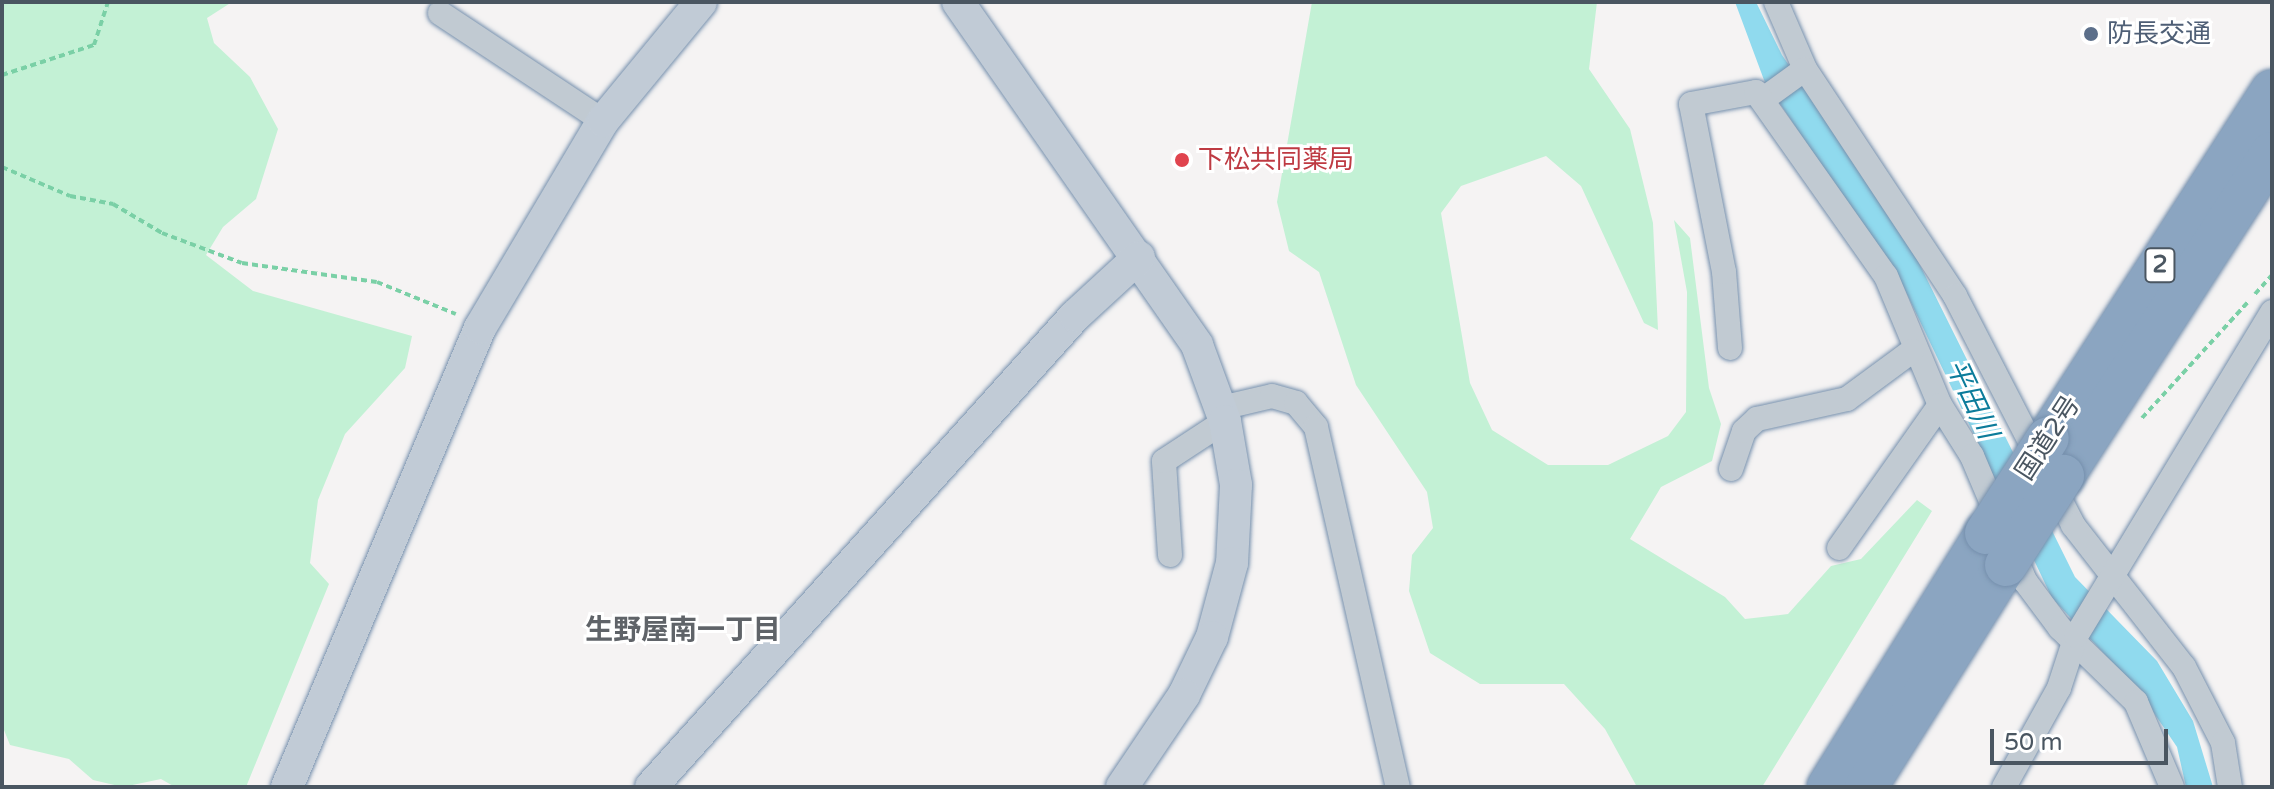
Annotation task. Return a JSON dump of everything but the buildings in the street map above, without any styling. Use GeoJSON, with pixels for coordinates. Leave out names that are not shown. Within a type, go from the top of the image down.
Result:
{"type":"FeatureCollection","features":[{"type":"Feature","properties":{"kind":"highway","name":"国道2号"},"geometry":{"type":"LineString","coordinates":[[1828,787],[1996,549],[2055,457],[2272,91]]}},
{"type":"Feature","properties":{"kind":"highway","name":"国道2号"},"geometry":{"type":"LineString","coordinates":[[2055,457],[2272,153]]}},
{"type":"Feature","properties":{"kind":"highway","name":"国道2号"},"geometry":{"type":"LineString","coordinates":[[1866,787],[1996,549]]}},
{"type":"Feature","properties":{"kind":"street"},"geometry":{"type":"LineString","coordinates":[[287,787],[480,328],[603,121],[701,2]]}},
{"type":"Feature","properties":{"kind":"street"},"geometry":{"type":"LineString","coordinates":[[958,2],[1139,257],[1197,345],[1223,414],[1236,485],[1232,563],[1212,637],[1184,695],[1122,787]]}},
{"type":"Feature","properties":{"kind":"street"},"geometry":{"type":"LineString","coordinates":[[1776,2],[1802,70],[1955,296],[2073,525],[2108,583],[2184,667],[2223,743],[2230,787]]}},
{"type":"Feature","properties":{"kind":"street"},"geometry":{"type":"LineString","coordinates":[[440,13],[603,121]]}},
{"type":"Feature","properties":{"kind":"street"},"geometry":{"type":"LineString","coordinates":[[1768,96],[1802,70]]}},
{"type":"Feature","properties":{"kind":"street"},"geometry":{"type":"LineString","coordinates":[[1730,348],[1724,272],[1691,104],[1756,92],[1768,96],[1886,276],[1912,351],[1940,405],[1972,456],[2025,581],[2075,640],[2136,702],[2172,787]]}},
{"type":"Feature","properties":{"kind":"street"},"geometry":{"type":"LineString","coordinates":[[651,787],[1075,316],[1139,257]]}},
{"type":"Feature","properties":{"kind":"street"},"geometry":{"type":"LineString","coordinates":[[2004,787],[2059,688],[2075,640],[2272,312]]}},
{"type":"Feature","properties":{"kind":"street"},"geometry":{"type":"LineString","coordinates":[[1731,469],[1744,431],[1757,419],[1847,399],[1912,351]]}},
{"type":"Feature","properties":{"kind":"street"},"geometry":{"type":"LineString","coordinates":[[1170,555],[1164,461],[1223,414],[1272,396],[1296,403],[1316,427],[1398,787]]}},
{"type":"Feature","properties":{"kind":"street"},"geometry":{"type":"LineString","coordinates":[[1839,548],[1940,405]]}},
{"type":"Feature","properties":{"kind":"path"},"geometry":{"type":"LineString","coordinates":[[2,75],[94,45],[108,2]]}},
{"type":"Feature","properties":{"kind":"path"},"geometry":{"type":"LineString","coordinates":[[2,167],[70,196],[113,204],[162,233],[242,263],[377,282],[480,328]]}},
{"type":"Feature","properties":{"kind":"path"},"geometry":{"type":"LineString","coordinates":[[2134,429],[2272,275]]}},
{"type":"Feature","properties":{"kind":"green space"},"geometry":{"type":"Polygon","coordinates":[[[2,2],[232,2],[207,18],[214,43],[250,77],[278,129],[256,199],[223,227],[206,255],[253,291],[412,336],[405,368],[345,434],[318,500],[310,563],[329,584],[246,787],[175,787],[161,779],[123,787],[93,780],[69,759],[10,745],[2,725],[2,2]]]}},
{"type":"Feature","properties":{"kind":"green space"},"geometry":{"type":"Polygon","coordinates":[[[1312,2],[1597,2],[1589,69],[1630,129],[1653,223],[1658,330],[1644,323],[1581,186],[1546,156],[1461,186],[1441,213],[1470,383],[1492,430],[1548,465],[1608,465],[1668,436],[1686,412],[1687,292],[1674,220],[1690,238],[1709,388],[1721,424],[1712,461],[1661,487],[1630,539],[1725,597],[1745,619],[1788,614],[1831,566],[1861,559],[1917,500],[1932,511],[1762,787],[1637,787],[1605,729],[1564,684],[1480,684],[1430,653],[1409,591],[1412,555],[1433,528],[1427,492],[1356,385],[1319,272],[1289,251],[1277,202],[1312,2]]]}},
{"type":"Feature","properties":{"kind":"water","name":"平田川"},"geometry":{"type":"Polygon","coordinates":[[[1735,2],[1756,2],[1782,55],[1906,237],[2075,577],[2157,661],[2193,721],[2213,787],[2186,787],[2177,747],[2139,691],[2052,598],[1904,288],[1764,80],[1735,2]]]}},
{"type":"Feature","properties":{"kind":"place","name":"防長交通"},"geometry":{"type":"Point","coordinates":[2091,34]}},
{"type":"Feature","properties":{"kind":"place","name":"下松共同薬局"},"geometry":{"type":"Point","coordinates":[1182,160]}},
{"type":"Feature","properties":{"kind":"district","name":"生野屋南一丁目"},"geometry":{"type":"Point","coordinates":[683,630]}}]}
